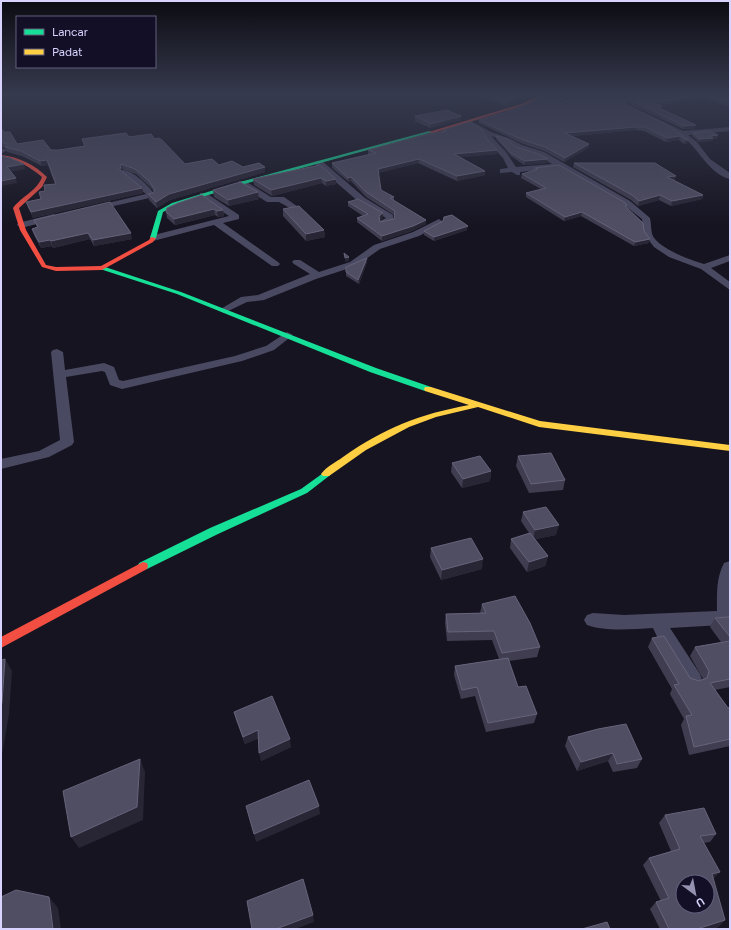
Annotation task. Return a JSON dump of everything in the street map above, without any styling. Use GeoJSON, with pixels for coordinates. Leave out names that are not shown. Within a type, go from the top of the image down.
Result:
{"type":"FeatureCollection","features":[{"type":"Feature","properties":{"kind":"street"},"geometry":{"type":"LineString","coordinates":[[153,238],[163,209],[242,183],[409,138]]}},
{"type":"Feature","properties":{"kind":"street"},"geometry":{"type":"LineString","coordinates":[[488,138],[507,158],[515,171]]}},
{"type":"Feature","properties":{"kind":"street"},"geometry":{"type":"LineString","coordinates":[[504,138],[519,147],[541,154],[627,203],[646,218],[648,234],[663,249],[683,260],[704,268],[730,287]]}},
{"type":"Feature","properties":{"kind":"street"},"geometry":{"type":"LineString","coordinates":[[688,138],[694,143],[707,161],[730,176]]}},
{"type":"Feature","properties":{"kind":"street"},"geometry":{"type":"LineString","coordinates":[[1,156],[15,157],[25,161],[45,177],[39,188],[18,204],[16,208],[21,225],[31,246],[44,266],[66,270],[102,268],[128,275],[224,310],[374,370],[477,406],[539,424],[730,448]]}},
{"type":"Feature","properties":{"kind":"street"},"geometry":{"type":"LineString","coordinates":[[319,163],[362,200],[390,217],[390,220],[383,222]]}},
{"type":"Feature","properties":{"kind":"street"},"geometry":{"type":"LineString","coordinates":[[503,171],[515,171],[560,165]]}},
{"type":"Feature","properties":{"kind":"street"},"geometry":{"type":"LineString","coordinates":[[85,210],[151,195],[146,188],[125,172]]}},
{"type":"Feature","properties":{"kind":"street"},"geometry":{"type":"LineString","coordinates":[[242,183],[270,200],[281,199],[297,209]]}},
{"type":"Feature","properties":{"kind":"street"},"geometry":{"type":"LineString","coordinates":[[102,268],[146,244],[153,238],[236,217],[203,195]]}},
{"type":"Feature","properties":{"kind":"street"},"geometry":{"type":"LineString","coordinates":[[21,225],[63,215]]}},
{"type":"Feature","properties":{"kind":"street"},"geometry":{"type":"LineString","coordinates":[[229,220],[259,241]]}},
{"type":"Feature","properties":{"kind":"street"},"geometry":{"type":"LineString","coordinates":[[224,310],[240,300],[260,298],[318,275],[353,264],[377,247],[416,234],[439,222]]}},
{"type":"Feature","properties":{"kind":"street"},"geometry":{"type":"LineString","coordinates":[[217,223],[275,264]]}},
{"type":"Feature","properties":{"kind":"street"},"geometry":{"type":"LineString","coordinates":[[704,268],[730,258]]}},
{"type":"Feature","properties":{"kind":"street"},"geometry":{"type":"LineString","coordinates":[[298,262],[318,275]]}},
{"type":"Feature","properties":{"kind":"street"},"geometry":{"type":"LineString","coordinates":[[59,375],[104,367],[110,370],[114,382],[122,385],[238,359],[270,348],[287,336]]}},
{"type":"Feature","properties":{"kind":"street"},"geometry":{"type":"LineString","coordinates":[[1,464],[38,456],[61,448],[67,442],[57,352]]}},
{"type":"Feature","properties":{"kind":"street"},"geometry":{"type":"LineString","coordinates":[[1,643],[127,574],[214,531],[304,491],[348,457],[388,434],[432,415],[477,406]]}},
{"type":"Feature","properties":{"kind":"street"},"geometry":{"type":"LineString","coordinates":[[593,620],[624,622],[722,618],[726,615],[728,610],[725,587],[730,567]]}},
{"type":"Feature","properties":{"kind":"street"},"geometry":{"type":"LineString","coordinates":[[658,621],[667,640],[693,680]]}},
{"type":"Feature","properties":{"kind":"building"},"geometry":{"type":"Polygon","coordinates":[[[1,138],[14,138],[17,144],[43,140],[51,150],[59,150],[85,146],[82,139],[86,138],[160,138],[185,164],[212,159],[219,165],[232,161],[243,167],[259,163],[265,167],[169,194],[156,202],[148,194],[153,193],[155,190],[149,181],[135,169],[121,164],[120,170],[142,188],[31,212],[26,202],[41,199],[39,192],[45,191],[44,185],[56,184],[47,160],[40,161],[21,151],[5,147],[7,144],[1,142],[1,138]]]}},
{"type":"Feature","properties":{"kind":"building"},"geometry":{"type":"Polygon","coordinates":[[[412,138],[486,138],[497,150],[454,154],[485,171],[457,176],[419,159],[378,169],[381,190],[394,197],[390,198],[426,220],[382,236],[357,218],[368,214],[348,202],[358,199],[383,213],[379,216],[380,222],[394,219],[395,211],[366,192],[351,177],[348,178],[332,163],[376,153],[368,150],[412,138]]]}},
{"type":"Feature","properties":{"kind":"building"},"geometry":{"type":"Polygon","coordinates":[[[498,138],[507,139],[516,147],[548,159],[525,161],[511,153],[498,138]]]}},
{"type":"Feature","properties":{"kind":"building"},"geometry":{"type":"Polygon","coordinates":[[[519,138],[577,138],[589,144],[565,158],[545,147],[519,138]]]}},
{"type":"Feature","properties":{"kind":"building"},"geometry":{"type":"Polygon","coordinates":[[[1,156],[24,164],[7,167],[16,178],[1,181],[1,156]]]}},
{"type":"Feature","properties":{"kind":"building"},"geometry":{"type":"Polygon","coordinates":[[[574,163],[655,163],[676,176],[667,177],[703,195],[672,201],[660,195],[639,201],[632,195],[574,163]]]}},
{"type":"Feature","properties":{"kind":"building"},"geometry":{"type":"Polygon","coordinates":[[[320,165],[336,179],[326,181],[321,178],[271,190],[253,179],[320,165]]]}},
{"type":"Feature","properties":{"kind":"building"},"geometry":{"type":"Polygon","coordinates":[[[559,165],[624,202],[627,205],[625,206],[643,223],[644,231],[650,239],[635,242],[582,212],[565,217],[526,193],[546,188],[522,174],[538,169],[535,168],[559,165]]]}},
{"type":"Feature","properties":{"kind":"building"},"geometry":{"type":"Polygon","coordinates":[[[240,182],[258,192],[228,200],[213,190],[240,182]]]}},
{"type":"Feature","properties":{"kind":"building"},"geometry":{"type":"Polygon","coordinates":[[[202,195],[223,210],[217,211],[214,209],[174,219],[166,212],[167,208],[202,195]]]}},
{"type":"Feature","properties":{"kind":"building"},"geometry":{"type":"Polygon","coordinates":[[[110,202],[131,233],[93,240],[88,233],[39,242],[32,229],[38,227],[34,220],[110,202]]]}},
{"type":"Feature","properties":{"kind":"building"},"geometry":{"type":"Polygon","coordinates":[[[299,206],[324,230],[306,234],[283,209],[299,206]]]}},
{"type":"Feature","properties":{"kind":"building"},"geometry":{"type":"Polygon","coordinates":[[[452,215],[468,226],[434,237],[424,231],[443,221],[444,217],[452,215]]]}},
{"type":"Feature","properties":{"kind":"building"},"geometry":{"type":"Polygon","coordinates":[[[344,253],[349,257],[345,258],[344,253]]]}},
{"type":"Feature","properties":{"kind":"building"},"geometry":{"type":"Polygon","coordinates":[[[367,258],[358,280],[346,272],[346,267],[367,258]]]}},
{"type":"Feature","properties":{"kind":"building"},"geometry":{"type":"Polygon","coordinates":[[[551,453],[565,480],[531,484],[518,456],[551,453]]]}},
{"type":"Feature","properties":{"kind":"building"},"geometry":{"type":"Polygon","coordinates":[[[480,456],[491,471],[463,479],[452,463],[480,456]]]}},
{"type":"Feature","properties":{"kind":"building"},"geometry":{"type":"Polygon","coordinates":[[[546,507],[559,525],[535,530],[523,512],[546,507]]]}},
{"type":"Feature","properties":{"kind":"building"},"geometry":{"type":"Polygon","coordinates":[[[530,533],[548,556],[529,562],[511,539],[530,533]]]}},
{"type":"Feature","properties":{"kind":"building"},"geometry":{"type":"Polygon","coordinates":[[[471,538],[483,559],[442,570],[431,548],[471,538]]]}},
{"type":"Feature","properties":{"kind":"building"},"geometry":{"type":"Polygon","coordinates":[[[515,596],[530,623],[540,647],[502,653],[494,631],[448,632],[446,614],[486,613],[482,604],[515,596]]]}},
{"type":"Feature","properties":{"kind":"building"},"geometry":{"type":"Polygon","coordinates":[[[730,616],[730,637],[715,618],[730,616]]]}},
{"type":"Feature","properties":{"kind":"building"},"geometry":{"type":"Polygon","coordinates":[[[664,636],[690,678],[699,681],[707,678],[709,671],[695,647],[730,641],[730,679],[710,683],[728,708],[730,707],[730,739],[694,747],[686,716],[692,715],[674,685],[679,684],[652,638],[664,636]]]}},
{"type":"Feature","properties":{"kind":"building"},"geometry":{"type":"Polygon","coordinates":[[[508,658],[518,687],[526,686],[537,714],[488,723],[477,687],[462,690],[455,666],[508,658]]]}},
{"type":"Feature","properties":{"kind":"building"},"geometry":{"type":"Polygon","coordinates":[[[5,659],[2,702],[1,707],[1,660],[5,659]]]}},
{"type":"Feature","properties":{"kind":"building"},"geometry":{"type":"Polygon","coordinates":[[[272,696],[290,739],[259,753],[258,730],[243,737],[234,712],[272,696]]]}},
{"type":"Feature","properties":{"kind":"building"},"geometry":{"type":"Polygon","coordinates":[[[626,724],[642,759],[617,764],[613,753],[581,762],[568,737],[598,729],[626,724]]]}},
{"type":"Feature","properties":{"kind":"building"},"geometry":{"type":"Polygon","coordinates":[[[140,759],[137,807],[71,837],[63,791],[140,759]]]}},
{"type":"Feature","properties":{"kind":"building"},"geometry":{"type":"Polygon","coordinates":[[[309,780],[319,806],[254,834],[246,806],[309,780]]]}},
{"type":"Feature","properties":{"kind":"building"},"geometry":{"type":"Polygon","coordinates":[[[704,808],[716,834],[700,836],[720,872],[712,874],[675,874],[675,914],[715,914],[715,885],[725,920],[697,929],[669,929],[656,902],[669,898],[649,858],[680,849],[665,815],[704,808]]]}},
{"type":"Feature","properties":{"kind":"building"},"geometry":{"type":"Polygon","coordinates":[[[303,879],[313,915],[276,929],[252,929],[247,901],[303,879]]]}},
{"type":"Feature","properties":{"kind":"building"},"geometry":{"type":"Polygon","coordinates":[[[16,890],[49,897],[53,929],[1,929],[1,897],[16,890]]]}},
{"type":"Feature","properties":{"kind":"building"},"geometry":{"type":"Polygon","coordinates":[[[607,922],[610,929],[582,929],[607,922]]]}},
{"type":"Feature","properties":{"kind":"traffic: fast"},"geometry":{"type":"LineString","coordinates":[[153,238],[161,211],[174,204],[242,183],[407,138]]}},
{"type":"Feature","properties":{"kind":"traffic: fast"},"geometry":{"type":"LineString","coordinates":[[102,268],[179,293],[373,370],[428,389]]}},
{"type":"Feature","properties":{"kind":"traffic: fast"},"geometry":{"type":"LineString","coordinates":[[143,566],[214,531],[304,491],[326,474]]}},
{"type":"Feature","properties":{"kind":"traffic: slow"},"geometry":{"type":"LineString","coordinates":[[428,389],[539,424],[730,448]]}},
{"type":"Feature","properties":{"kind":"traffic: slow"},"geometry":{"type":"LineString","coordinates":[[326,474],[350,456],[377,439],[406,425],[433,415],[475,406]]}},
{"type":"Feature","properties":{"kind":"traffic: jam"},"geometry":{"type":"LineString","coordinates":[[1,156],[19,160],[45,177],[40,186],[16,208],[23,230],[44,266],[56,269],[102,268],[151,241],[153,238]]}},
{"type":"Feature","properties":{"kind":"traffic: jam"},"geometry":{"type":"LineString","coordinates":[[1,643],[143,566]]}}]}
